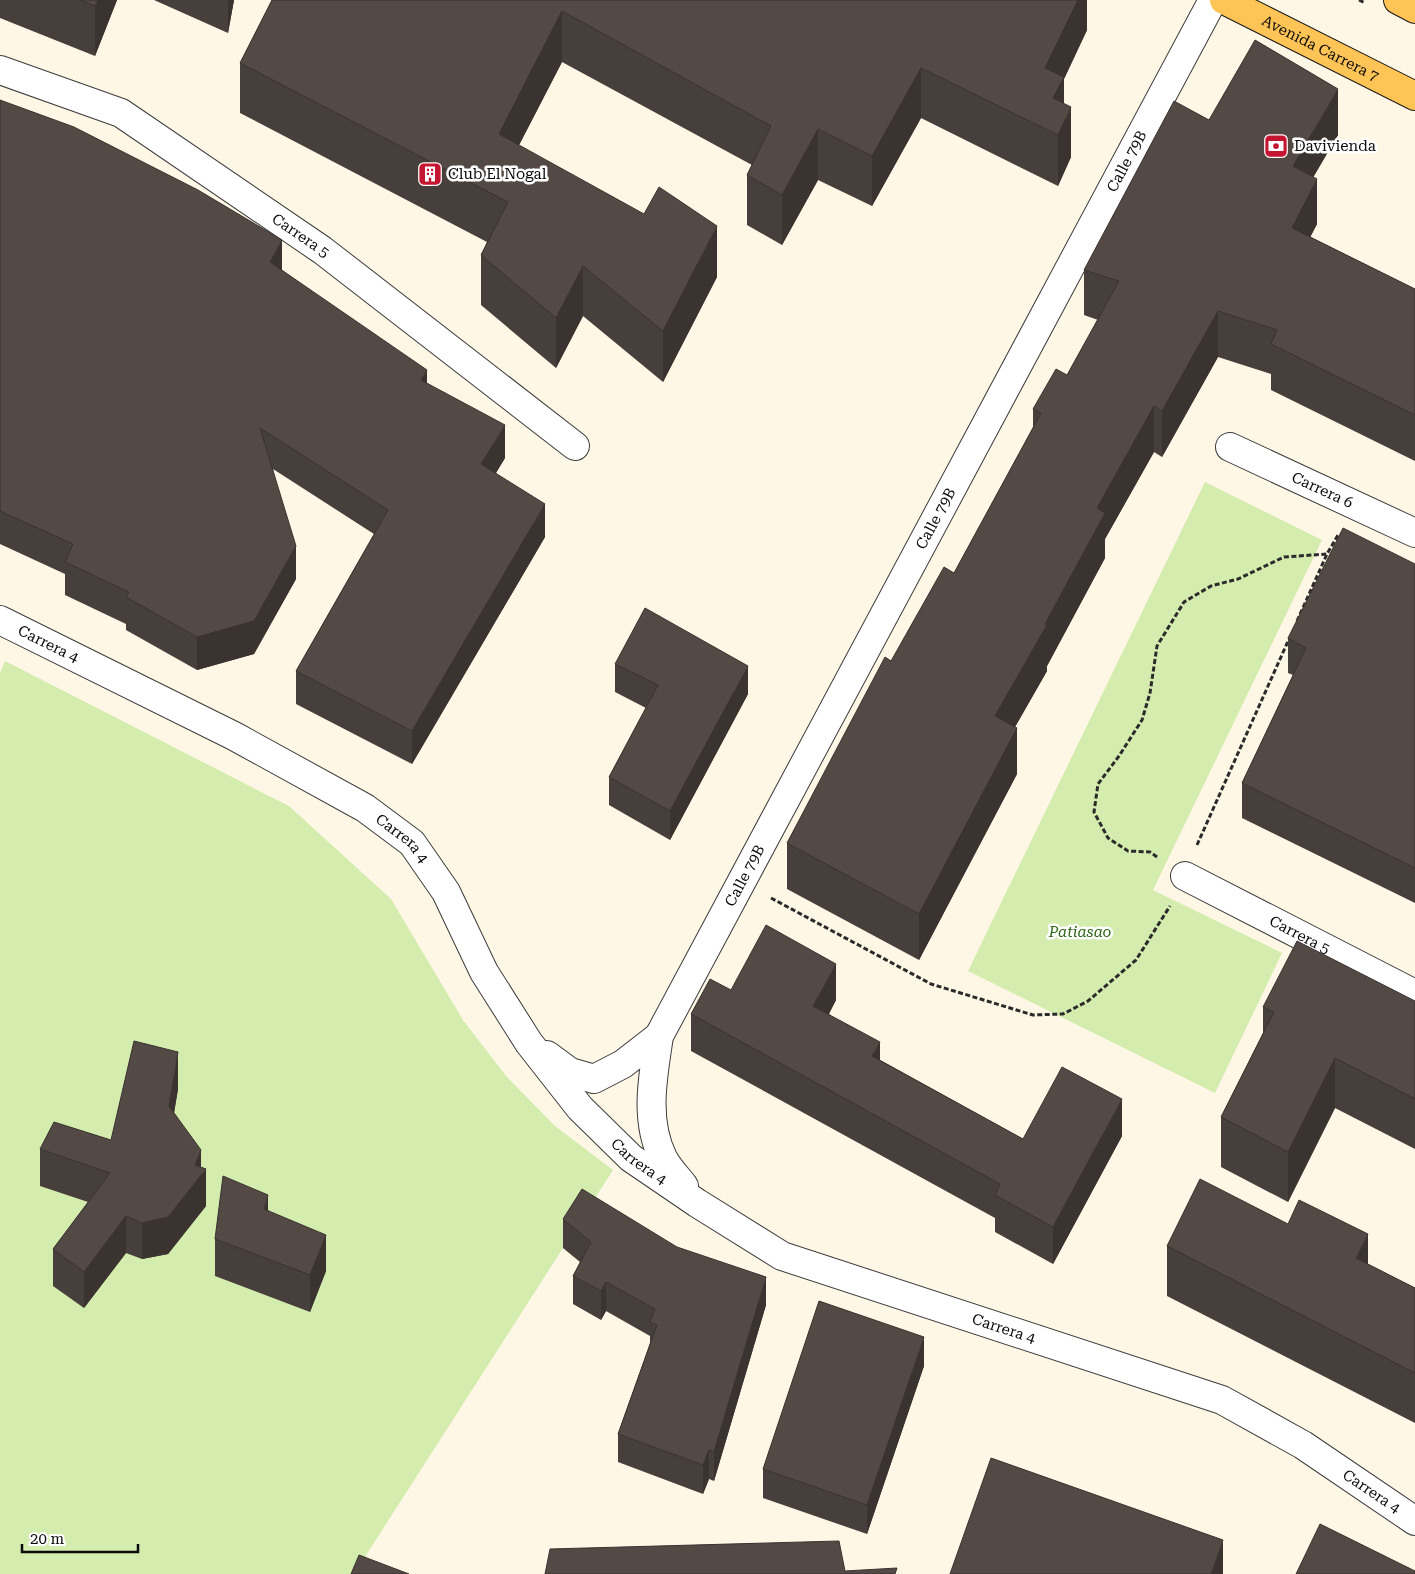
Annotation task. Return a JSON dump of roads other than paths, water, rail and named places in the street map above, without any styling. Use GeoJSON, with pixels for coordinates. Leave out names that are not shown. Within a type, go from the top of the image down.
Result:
{"type":"FeatureCollection","features":[{"type":"Feature","properties":{"kind":"main road","name":"Avenida Carrera 7"},"geometry":{"type":"LineString","coordinates":[[1224,0],[1415,96]]}},
{"type":"Feature","properties":{"kind":"main road"},"geometry":{"type":"LineString","coordinates":[[1398,0],[1415,9]]}},
{"type":"Feature","properties":{"kind":"street","name":"Calle 79B"},"geometry":{"type":"LineString","coordinates":[[697,1203],[663,1159],[653,1132],[652,1088],[659,1036],[1213,0]]}},
{"type":"Feature","properties":{"kind":"street","name":"Carrera 5"},"geometry":{"type":"LineString","coordinates":[[0,70],[121,113],[322,250],[575,446]]}},
{"type":"Feature","properties":{"kind":"street","name":"Carrera 6"},"geometry":{"type":"LineString","coordinates":[[1230,447],[1415,533]]}},
{"type":"Feature","properties":{"kind":"street","name":"Carrera 4"},"geometry":{"type":"LineString","coordinates":[[0,620],[234,736],[365,808],[412,843],[446,892],[484,972],[529,1043],[580,1108],[631,1158],[697,1203],[782,1256],[1222,1400],[1304,1445],[1415,1521]]}},
{"type":"Feature","properties":{"kind":"street","name":"Carrera 5"},"geometry":{"type":"LineString","coordinates":[[1184,876],[1415,994]]}},
{"type":"Feature","properties":{"kind":"street","name":"Calle 79B"},"geometry":{"type":"LineString","coordinates":[[529,1043],[570,1072],[594,1078],[623,1064],[659,1036]]}},
{"type":"Feature","properties":{"kind":"place","name":"Davivienda"},"geometry":{"type":"Point","coordinates":[1276,146]}},
{"type":"Feature","properties":{"kind":"place","name":"Club El Nogal"},"geometry":{"type":"Point","coordinates":[430,174]}},
{"type":"Feature","properties":{"kind":"park label","name":"Patiasao"},"geometry":{"type":"Point","coordinates":[1080,932]}}]}
